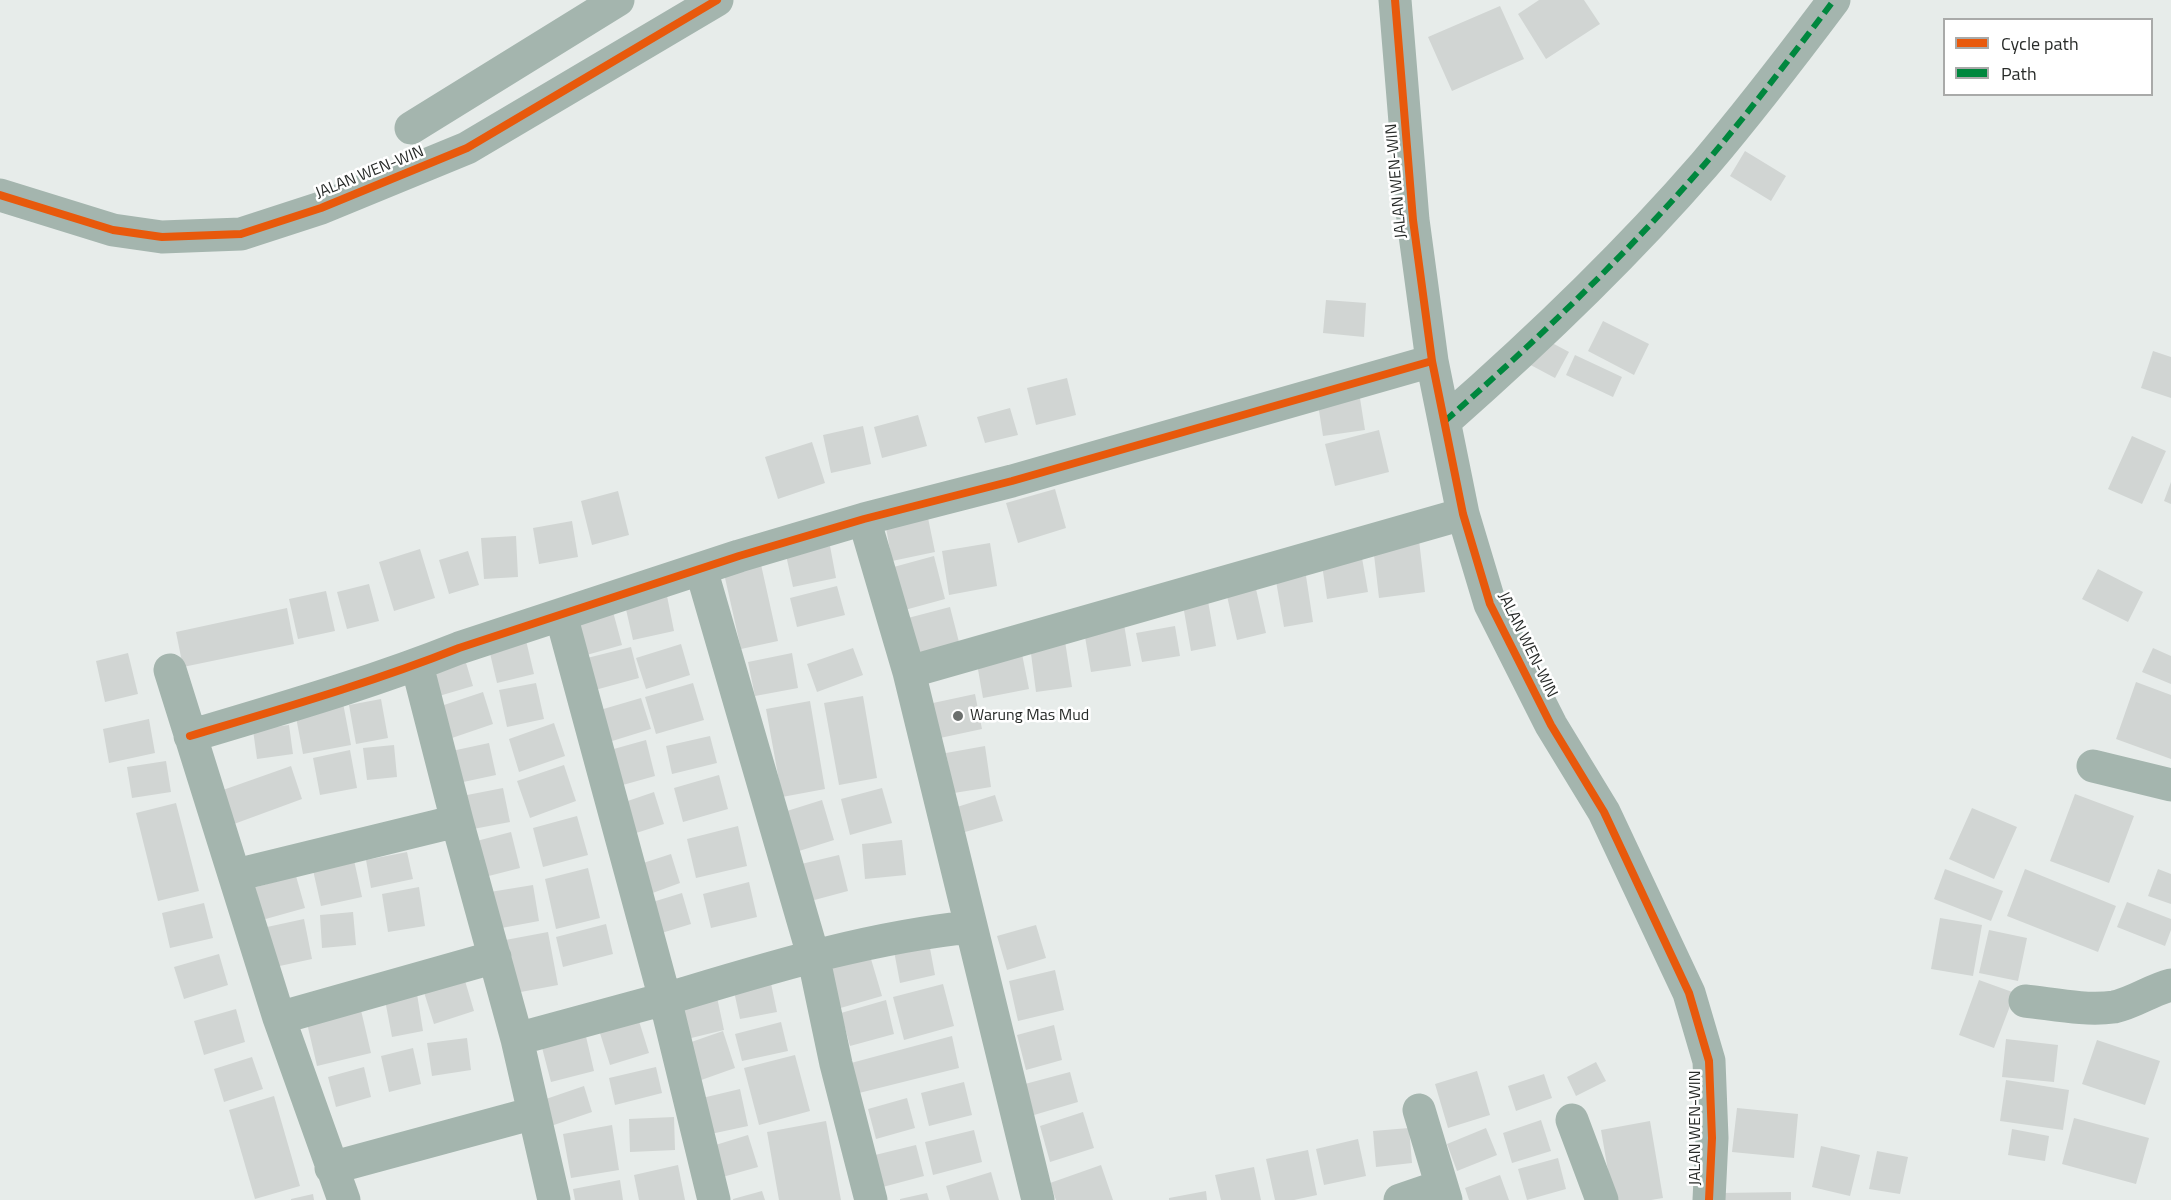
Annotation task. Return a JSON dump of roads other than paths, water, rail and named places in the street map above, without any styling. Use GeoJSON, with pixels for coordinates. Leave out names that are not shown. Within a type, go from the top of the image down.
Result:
{"type":"FeatureCollection","features":[{"type":"Feature","properties":{"kind":"street"},"geometry":{"type":"LineString","coordinates":[[411,128],[618,0]]}},
{"type":"Feature","properties":{"kind":"street","name":"JALAN WEN-WIN"},"geometry":{"type":"LineString","coordinates":[[0,195],[113,230],[162,237],[242,234],[321,208],[467,148],[717,0]]}},
{"type":"Feature","properties":{"kind":"street","name":"JALAN WEN-WIN"},"geometry":{"type":"LineString","coordinates":[[1395,0],[1413,220],[1432,361],[1463,514],[1490,604],[1551,725],[1604,812],[1689,993],[1709,1060],[1712,1138],[1709,1200]]}},
{"type":"Feature","properties":{"kind":"street"},"geometry":{"type":"LineString","coordinates":[[1445,421],[1522,351],[1618,257],[1703,165],[1790,60],[1834,0]]}},
{"type":"Feature","properties":{"kind":"street"},"geometry":{"type":"LineString","coordinates":[[189,736],[353,687],[459,648],[701,569],[864,519],[1012,481],[1432,361]]}},
{"type":"Feature","properties":{"kind":"street"},"geometry":{"type":"LineString","coordinates":[[909,672],[1463,514]]}},
{"type":"Feature","properties":{"kind":"street"},"geometry":{"type":"LineString","coordinates":[[864,519],[909,672],[1038,1200]]}},
{"type":"Feature","properties":{"kind":"street"},"geometry":{"type":"LineString","coordinates":[[701,569],[813,956],[836,1064],[871,1200]]}},
{"type":"Feature","properties":{"kind":"street"},"geometry":{"type":"LineString","coordinates":[[561,615],[665,999],[714,1200]]}},
{"type":"Feature","properties":{"kind":"street"},"geometry":{"type":"LineString","coordinates":[[417,665],[517,1039],[554,1200]]}},
{"type":"Feature","properties":{"kind":"street"},"geometry":{"type":"LineString","coordinates":[[170,670],[279,1018],[344,1200]]}},
{"type":"Feature","properties":{"kind":"street"},"geometry":{"type":"LineString","coordinates":[[2092,766],[2171,785]]}},
{"type":"Feature","properties":{"kind":"street"},"geometry":{"type":"LineString","coordinates":[[236,875],[457,821]]}},
{"type":"Feature","properties":{"kind":"street"},"geometry":{"type":"LineString","coordinates":[[517,1039],[813,956],[928,931],[971,927]]}},
{"type":"Feature","properties":{"kind":"street"},"geometry":{"type":"LineString","coordinates":[[279,1018],[495,957]]}},
{"type":"Feature","properties":{"kind":"street"},"geometry":{"type":"LineString","coordinates":[[2025,1001],[2091,1008],[2116,1006],[2156,988],[2171,985]]}},
{"type":"Feature","properties":{"kind":"street"},"geometry":{"type":"LineString","coordinates":[[1400,1200],[1443,1193],[1419,1110]]}},
{"type":"Feature","properties":{"kind":"street"},"geometry":{"type":"LineString","coordinates":[[331,1168],[534,1113]]}},
{"type":"Feature","properties":{"kind":"street"},"geometry":{"type":"LineString","coordinates":[[1572,1120],[1602,1200]]}},
{"type":"Feature","properties":{"kind":"place","name":"Warung Mas Mud"},"geometry":{"type":"Point","coordinates":[958,716]}}]}
